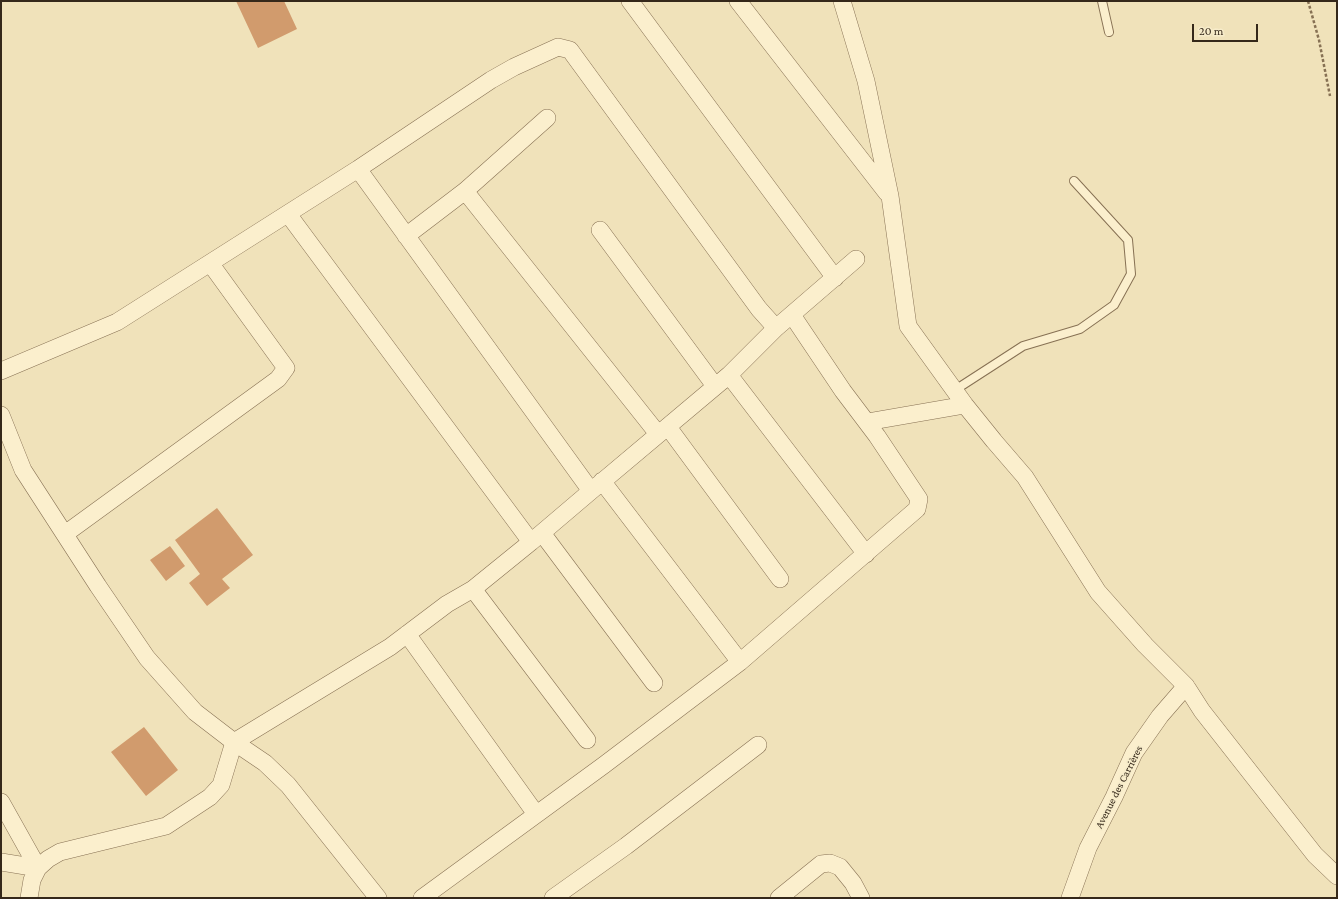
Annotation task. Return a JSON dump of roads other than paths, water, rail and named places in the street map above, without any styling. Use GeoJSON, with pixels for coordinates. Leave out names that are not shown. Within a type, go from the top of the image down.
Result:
{"type":"FeatureCollection","features":[{"type":"Feature","properties":{"kind":"street"},"geometry":{"type":"LineString","coordinates":[[630,1],[835,278]]}},
{"type":"Feature","properties":{"kind":"street"},"geometry":{"type":"LineString","coordinates":[[738,1],[890,196]]}},
{"type":"Feature","properties":{"kind":"street"},"geometry":{"type":"LineString","coordinates":[[842,1],[866,81],[890,196],[908,326],[965,405],[994,441],[1026,476],[1098,592],[1145,646],[1186,686],[1202,710],[1315,855],[1337,876]]}},
{"type":"Feature","properties":{"kind":"street"},"geometry":{"type":"LineString","coordinates":[[1,371],[117,322],[288,214],[514,67],[558,47],[570,50],[759,309],[776,328]]}},
{"type":"Feature","properties":{"kind":"street"},"geometry":{"type":"LineString","coordinates":[[406,236],[465,191],[547,118]]}},
{"type":"Feature","properties":{"kind":"street"},"geometry":{"type":"LineString","coordinates":[[358,169],[406,236],[596,486],[740,662]]}},
{"type":"Feature","properties":{"kind":"street"},"geometry":{"type":"LineString","coordinates":[[465,191],[663,430],[780,579]]}},
{"type":"Feature","properties":{"kind":"street"},"geometry":{"type":"LineString","coordinates":[[288,214],[537,538],[654,683]]}},
{"type":"Feature","properties":{"kind":"street"},"geometry":{"type":"LineString","coordinates":[[600,230],[715,386]]}},
{"type":"Feature","properties":{"kind":"street"},"geometry":{"type":"LineString","coordinates":[[29,898],[32,880],[38,868],[48,859],[60,852],[166,826],[188,813],[210,797],[221,785],[234,742],[390,647],[447,604],[473,589],[537,538],[596,486],[729,374],[776,328],[856,259]]}},
{"type":"Feature","properties":{"kind":"street"},"geometry":{"type":"LineString","coordinates":[[65,534],[278,379],[286,368],[210,263]]}},
{"type":"Feature","properties":{"kind":"street"},"geometry":{"type":"LineString","coordinates":[[422,898],[604,765],[740,662],[917,509],[919,499],[792,315]]}},
{"type":"Feature","properties":{"kind":"street"},"geometry":{"type":"LineString","coordinates":[[729,374],[866,554]]}},
{"type":"Feature","properties":{"kind":"street"},"geometry":{"type":"LineString","coordinates":[[867,422],[965,405]]}},
{"type":"Feature","properties":{"kind":"street"},"geometry":{"type":"LineString","coordinates":[[1,414],[23,470],[98,586],[147,658],[195,712],[272,769],[288,785],[378,898]]}},
{"type":"Feature","properties":{"kind":"street"},"geometry":{"type":"LineString","coordinates":[[473,589],[587,740]]}},
{"type":"Feature","properties":{"kind":"street"},"geometry":{"type":"LineString","coordinates":[[407,634],[536,814]]}},
{"type":"Feature","properties":{"kind":"street","name":"Avenue des Carrières"},"geometry":{"type":"LineString","coordinates":[[1070,898],[1088,848],[1134,753],[1160,716],[1186,686]]}},
{"type":"Feature","properties":{"kind":"street"},"geometry":{"type":"LineString","coordinates":[[553,898],[626,846],[758,745]]}},
{"type":"Feature","properties":{"kind":"street"},"geometry":{"type":"LineString","coordinates":[[1,802],[38,868]]}},
{"type":"Feature","properties":{"kind":"street"},"geometry":{"type":"LineString","coordinates":[[1,862],[38,868]]}},
{"type":"Feature","properties":{"kind":"street"},"geometry":{"type":"LineString","coordinates":[[778,898],[821,864],[830,862],[840,867],[853,883],[861,898]]}},
{"type":"Feature","properties":{"kind":"lane"},"geometry":{"type":"LineString","coordinates":[[1102,1],[1109,32]]}},
{"type":"Feature","properties":{"kind":"lane"},"geometry":{"type":"LineString","coordinates":[[954,390],[1023,346],[1080,329],[1114,305],[1131,274],[1128,240],[1074,181]]}}]}
